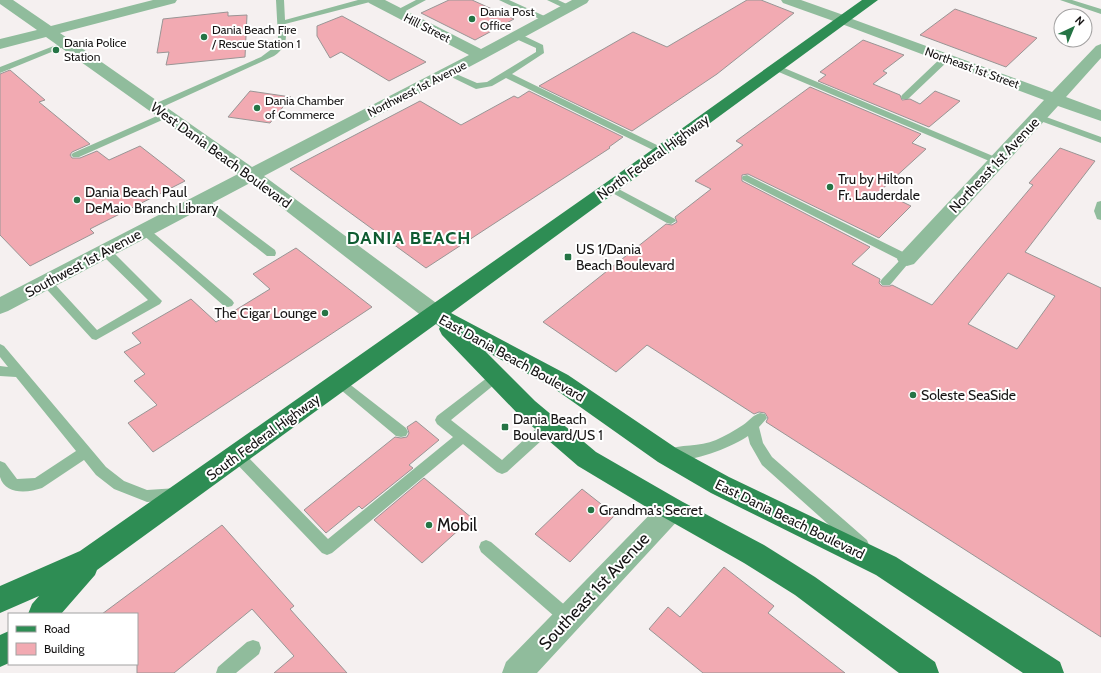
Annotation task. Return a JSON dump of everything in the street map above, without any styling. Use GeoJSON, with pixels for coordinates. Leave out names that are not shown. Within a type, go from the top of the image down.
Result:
{"type":"FeatureCollection","features":[{"type":"Feature","properties":{"kind":"main road","name":"North Federal Highway"},"geometry":{"type":"LineString","coordinates":[[435,314],[871,0]]}},
{"type":"Feature","properties":{"kind":"main road","name":"East Dania Beach Boulevard"},"geometry":{"type":"LineString","coordinates":[[435,314],[527,408],[587,459],[754,554],[805,586],[924,673]]}},
{"type":"Feature","properties":{"kind":"main road","name":"East Dania Beach Boulevard"},"geometry":{"type":"LineString","coordinates":[[435,314],[560,381],[667,455],[720,485],[886,566],[1049,673]]}},
{"type":"Feature","properties":{"kind":"main road","name":"South Federal Highway"},"geometry":{"type":"LineString","coordinates":[[0,600],[90,560],[435,314]]}},
{"type":"Feature","properties":{"kind":"main road","name":"South Federal Highway"},"geometry":{"type":"LineString","coordinates":[[43,613],[90,560]]}},
{"type":"Feature","properties":{"kind":"street","name":"West Dania Beach Boulevard"},"geometry":{"type":"LineString","coordinates":[[4,0],[251,175],[435,314]]}},
{"type":"Feature","properties":{"kind":"street"},"geometry":{"type":"LineString","coordinates":[[0,44],[170,0]]}},
{"type":"Feature","properties":{"kind":"street","name":"Hill Street"},"geometry":{"type":"LineString","coordinates":[[374,0],[481,55]]}},
{"type":"Feature","properties":{"kind":"street","name":"Northeast 1st Street"},"geometry":{"type":"LineString","coordinates":[[788,0],[1101,116]]}},
{"type":"Feature","properties":{"kind":"street","name":"Northwest 1st Avenue"},"geometry":{"type":"LineString","coordinates":[[251,175],[576,4]]}},
{"type":"Feature","properties":{"kind":"street","name":"Northeast 1st Avenue"},"geometry":{"type":"LineString","coordinates":[[907,259],[1101,48]]}},
{"type":"Feature","properties":{"kind":"street","name":"Southwest 1st Avenue"},"geometry":{"type":"LineString","coordinates":[[0,306],[251,175]]}},
{"type":"Feature","properties":{"kind":"street","name":"Southeast 1st Avenue"},"geometry":{"type":"LineString","coordinates":[[517,673],[672,508]]}},
{"type":"Feature","properties":{"kind":"lane"},"geometry":{"type":"LineString","coordinates":[[76,156],[264,59],[278,50],[283,43],[280,0]]}},
{"type":"Feature","properties":{"kind":"lane"},"geometry":{"type":"LineString","coordinates":[[330,0],[342,7]]}},
{"type":"Feature","properties":{"kind":"lane"},"geometry":{"type":"LineString","coordinates":[[282,23],[367,0]]}},
{"type":"Feature","properties":{"kind":"lane"},"geometry":{"type":"LineString","coordinates":[[397,12],[422,0]]}},
{"type":"Feature","properties":{"kind":"lane"},"geometry":{"type":"LineString","coordinates":[[503,0],[547,20]]}},
{"type":"Feature","properties":{"kind":"lane"},"geometry":{"type":"LineString","coordinates":[[552,0],[576,4]]}},
{"type":"Feature","properties":{"kind":"lane"},"geometry":{"type":"LineString","coordinates":[[1064,0],[1101,12]]}},
{"type":"Feature","properties":{"kind":"lane"},"geometry":{"type":"LineString","coordinates":[[447,73],[476,86],[489,84],[540,53],[540,47],[517,36]]}},
{"type":"Feature","properties":{"kind":"lane"},"geometry":{"type":"LineString","coordinates":[[0,70],[67,44]]}},
{"type":"Feature","properties":{"kind":"lane"},"geometry":{"type":"LineString","coordinates":[[905,97],[946,58]]}},
{"type":"Feature","properties":{"kind":"lane"},"geometry":{"type":"LineString","coordinates":[[777,68],[997,161]]}},
{"type":"Feature","properties":{"kind":"lane"},"geometry":{"type":"LineString","coordinates":[[505,74],[662,151]]}},
{"type":"Feature","properties":{"kind":"lane"},"geometry":{"type":"LineString","coordinates":[[1038,117],[1101,140]]}},
{"type":"Feature","properties":{"kind":"lane"},"geometry":{"type":"LineString","coordinates":[[747,178],[907,259]]}},
{"type":"Feature","properties":{"kind":"lane"},"geometry":{"type":"LineString","coordinates":[[611,188],[671,221]]}},
{"type":"Feature","properties":{"kind":"lane"},"geometry":{"type":"LineString","coordinates":[[202,200],[271,253]]}},
{"type":"Feature","properties":{"kind":"lane"},"geometry":{"type":"LineString","coordinates":[[1101,204],[1099,211],[1101,216]]}},
{"type":"Feature","properties":{"kind":"lane"},"geometry":{"type":"LineString","coordinates":[[145,231],[228,303]]}},
{"type":"Feature","properties":{"kind":"lane"},"geometry":{"type":"LineString","coordinates":[[46,282],[96,336],[156,301],[105,251]]}},
{"type":"Feature","properties":{"kind":"lane","name":"Northeast 1st Avenue"},"geometry":{"type":"LineString","coordinates":[[886,282],[907,259]]}},
{"type":"Feature","properties":{"kind":"lane"},"geometry":{"type":"LineString","coordinates":[[0,349],[101,471],[119,485],[147,496],[184,493]]}},
{"type":"Feature","properties":{"kind":"lane"},"geometry":{"type":"LineString","coordinates":[[0,371],[21,373]]}},
{"type":"Feature","properties":{"kind":"lane"},"geometry":{"type":"LineString","coordinates":[[496,377],[442,420],[502,468],[548,426]]}},
{"type":"Feature","properties":{"kind":"lane"},"geometry":{"type":"LineString","coordinates":[[340,382],[401,432]]}},
{"type":"Feature","properties":{"kind":"lane"},"geometry":{"type":"LineString","coordinates":[[667,455],[703,450],[721,444],[756,422],[757,444],[767,461],[886,566]]}},
{"type":"Feature","properties":{"kind":"lane"},"geometry":{"type":"LineString","coordinates":[[237,455],[327,548],[430,455],[462,437]]}},
{"type":"Feature","properties":{"kind":"lane"},"geometry":{"type":"LineString","coordinates":[[0,467],[13,485],[37,484],[86,452]]}},
{"type":"Feature","properties":{"kind":"lane"},"geometry":{"type":"LineString","coordinates":[[486,547],[568,618]]}},
{"type":"Feature","properties":{"kind":"lane"},"geometry":{"type":"LineString","coordinates":[[224,673],[253,648]]}},
{"type":"Feature","properties":{"kind":"building"},"geometry":{"type":"Polygon","coordinates":[[[449,0],[472,0],[514,19],[475,40],[421,13],[449,0]]]}},
{"type":"Feature","properties":{"kind":"building"},"geometry":{"type":"Polygon","coordinates":[[[747,0],[761,0],[794,13],[717,74],[632,131],[539,86],[633,32],[667,47],[747,0]]]}},
{"type":"Feature","properties":{"kind":"building"},"geometry":{"type":"Polygon","coordinates":[[[955,9],[1037,38],[1006,67],[920,35],[955,9]]]}},
{"type":"Feature","properties":{"kind":"building"},"geometry":{"type":"Polygon","coordinates":[[[228,12],[228,16],[247,15],[245,57],[166,65],[169,52],[157,53],[163,19],[228,12]]]}},
{"type":"Feature","properties":{"kind":"building"},"geometry":{"type":"Polygon","coordinates":[[[342,16],[426,62],[389,81],[341,52],[330,58],[317,36],[317,26],[342,16]]]}},
{"type":"Feature","properties":{"kind":"building"},"geometry":{"type":"Polygon","coordinates":[[[863,40],[904,55],[883,71],[887,73],[873,84],[900,95],[902,100],[910,99],[920,104],[935,91],[960,101],[929,127],[818,81],[826,75],[820,72],[863,40]]]}},
{"type":"Feature","properties":{"kind":"building","name":"Dania Beach Paul DeMaio Branch Library"},"geometry":{"type":"Polygon","coordinates":[[[10,70],[45,100],[39,102],[90,144],[72,152],[70,155],[72,158],[80,158],[97,151],[109,160],[140,146],[185,181],[90,229],[94,233],[30,266],[0,235],[0,74],[10,70]]]}},
{"type":"Feature","properties":{"kind":"building","name":"Soleste SeaSide"},"geometry":{"type":"Polygon","coordinates":[[[810,87],[921,134],[912,143],[926,149],[880,191],[911,206],[879,238],[748,174],[742,175],[742,181],[870,247],[852,264],[880,279],[879,283],[882,286],[892,285],[932,305],[1033,185],[1029,183],[1060,148],[1095,161],[1025,252],[1101,288],[1101,637],[766,422],[768,418],[765,413],[759,412],[754,414],[647,345],[616,372],[543,322],[666,224],[672,225],[677,222],[675,217],[711,189],[695,181],[743,145],[736,141],[810,87]],[[1008,273],[968,324],[1017,349],[1055,296],[1008,273]]]}},
{"type":"Feature","properties":{"kind":"building"},"geometry":{"type":"Polygon","coordinates":[[[250,91],[291,97],[270,123],[228,117],[250,91]]]}},
{"type":"Feature","properties":{"kind":"building"},"geometry":{"type":"Polygon","coordinates":[[[529,91],[623,137],[609,147],[610,148],[426,268],[290,169],[420,101],[461,125],[514,96],[518,98],[529,91]]]}},
{"type":"Feature","properties":{"kind":"building"},"geometry":{"type":"Polygon","coordinates":[[[296,248],[372,307],[153,452],[128,423],[157,405],[134,381],[145,374],[124,352],[141,343],[132,333],[191,299],[216,322],[270,289],[253,274],[296,248]]]}},
{"type":"Feature","properties":{"kind":"building"},"geometry":{"type":"Polygon","coordinates":[[[416,421],[439,440],[409,465],[413,468],[362,509],[359,506],[326,533],[304,510],[395,437],[407,437],[409,433],[407,427],[416,421]]]}},
{"type":"Feature","properties":{"kind":"building","name":"Mobil"},"geometry":{"type":"Polygon","coordinates":[[[424,478],[472,518],[422,563],[374,520],[424,478]]]}},
{"type":"Feature","properties":{"kind":"building"},"geometry":{"type":"Polygon","coordinates":[[[582,489],[615,515],[570,562],[535,534],[582,489]]]}},
{"type":"Feature","properties":{"kind":"building"},"geometry":{"type":"Polygon","coordinates":[[[222,525],[294,606],[290,609],[347,673],[274,673],[294,656],[252,609],[174,673],[137,673],[138,613],[103,613],[222,525]]]}},
{"type":"Feature","properties":{"kind":"building"},"geometry":{"type":"Polygon","coordinates":[[[724,567],[774,606],[768,613],[845,673],[703,673],[649,629],[668,607],[680,617],[724,567]]]}},
{"type":"Feature","properties":{"kind":"place","name":"Dania Post Office"},"geometry":{"type":"Point","coordinates":[472,19]}},
{"type":"Feature","properties":{"kind":"place","name":"Dania Beach Fire / Rescue Station 1"},"geometry":{"type":"Point","coordinates":[204,37]}},
{"type":"Feature","properties":{"kind":"place","name":"Dania Police Station"},"geometry":{"type":"Point","coordinates":[56,50]}},
{"type":"Feature","properties":{"kind":"place","name":"Dania Chamber of Commerce"},"geometry":{"type":"Point","coordinates":[257,108]}},
{"type":"Feature","properties":{"kind":"place","name":"Tru by Hilton Fr. Lauderdale"},"geometry":{"type":"Point","coordinates":[830,187]}},
{"type":"Feature","properties":{"kind":"place","name":"Dania Beach Paul DeMaio Branch Library"},"geometry":{"type":"Point","coordinates":[77,200]}},
{"type":"Feature","properties":{"kind":"place","name":"US 1/Dania Beach Boulevard"},"geometry":{"type":"Point","coordinates":[568,257]}},
{"type":"Feature","properties":{"kind":"place","name":"The Cigar Lounge"},"geometry":{"type":"Point","coordinates":[325,313]}},
{"type":"Feature","properties":{"kind":"place","name":"Soleste SeaSide"},"geometry":{"type":"Point","coordinates":[913,395]}},
{"type":"Feature","properties":{"kind":"place","name":"Dania Beach Boulevard/US 1"},"geometry":{"type":"Point","coordinates":[505,427]}},
{"type":"Feature","properties":{"kind":"place","name":"Grandma's Secret"},"geometry":{"type":"Point","coordinates":[591,510]}},
{"type":"Feature","properties":{"kind":"place","name":"Mobil"},"geometry":{"type":"Point","coordinates":[429,525]}},
{"type":"Feature","properties":{"kind":"district","name":"DANIA BEACH"},"geometry":{"type":"Point","coordinates":[409,238]}}]}
